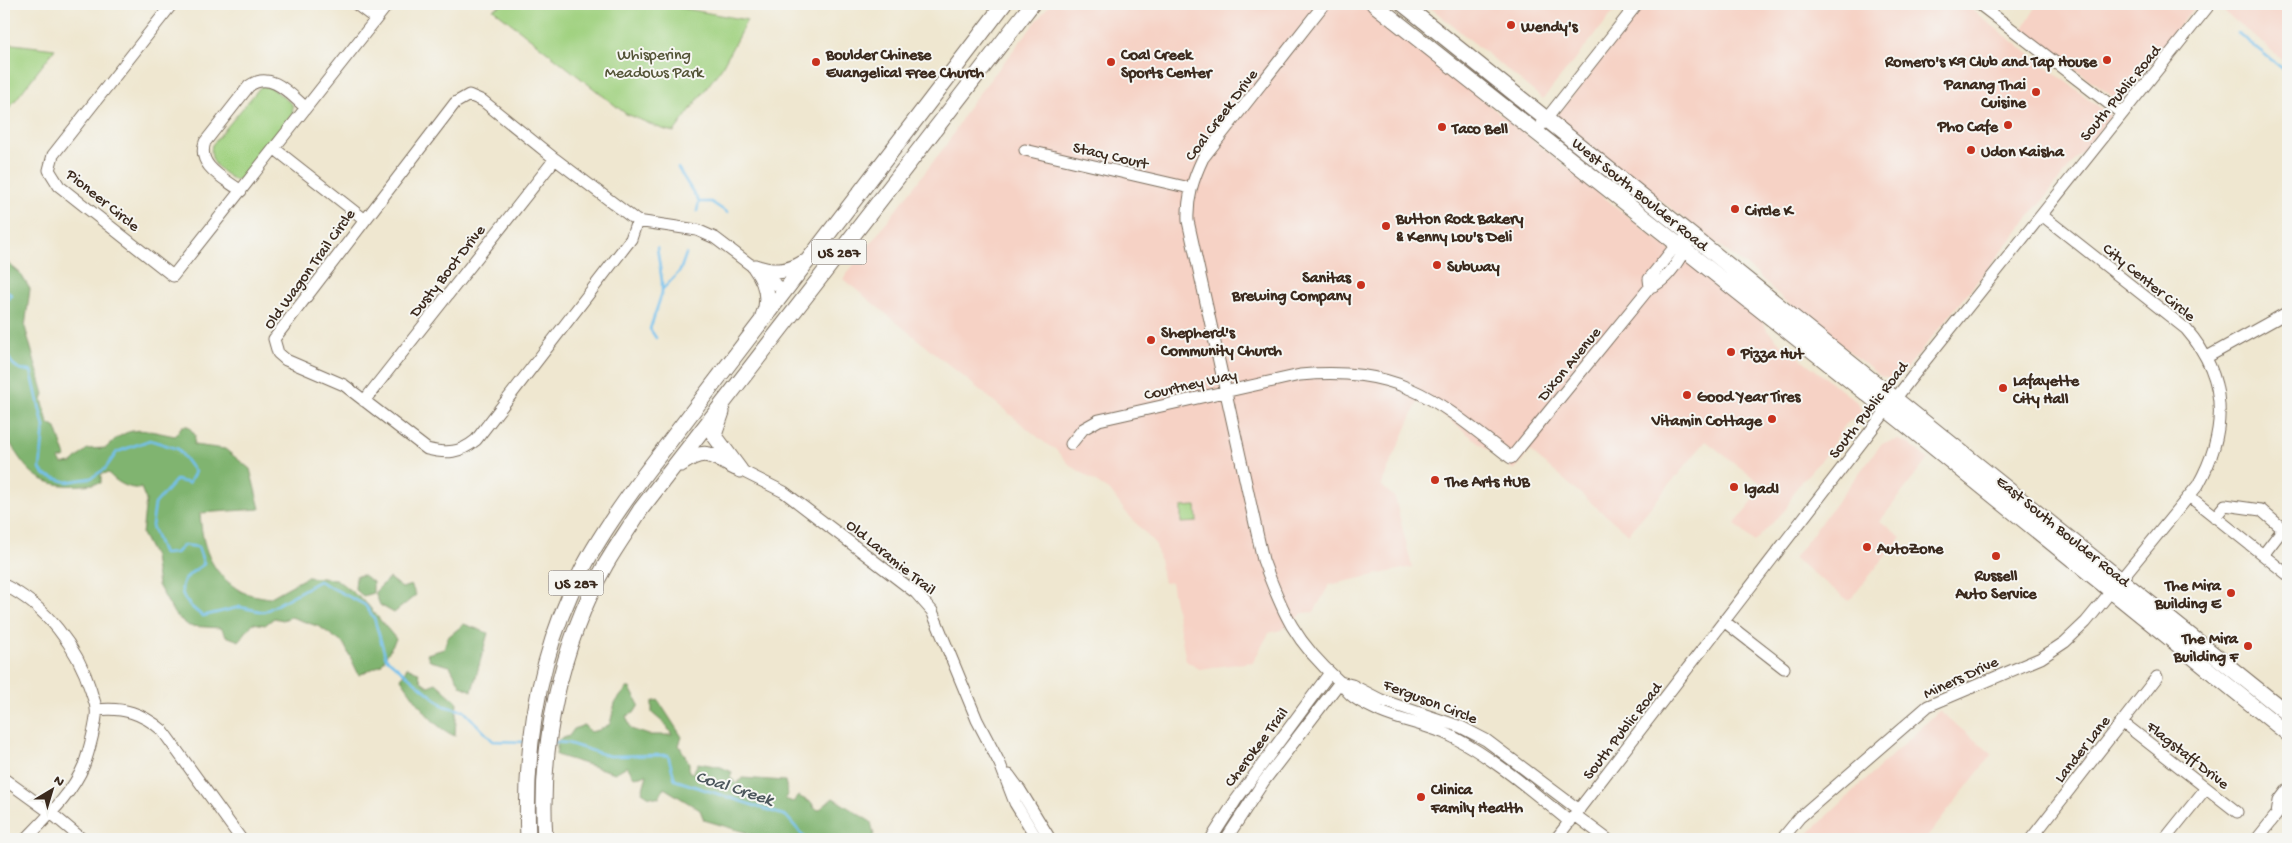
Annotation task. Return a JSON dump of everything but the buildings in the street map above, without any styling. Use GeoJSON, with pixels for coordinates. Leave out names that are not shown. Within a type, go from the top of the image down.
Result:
{"type":"FeatureCollection","features":[{"type":"Feature","properties":{"kind":"main road","name":"US 287"},"geometry":{"type":"LineString","coordinates":[[528,839],[528,770],[535,700],[562,614],[595,546],[635,487],[785,291],[808,258],[1004,4]]}},
{"type":"Feature","properties":{"kind":"main road","name":"US 287"},"geometry":{"type":"LineString","coordinates":[[545,839],[545,773],[556,702],[577,630],[596,583],[607,563],[642,510],[729,394],[1032,4]]}},
{"type":"Feature","properties":{"kind":"main road","name":"West South Boulder Road"},"geometry":{"type":"LineString","coordinates":[[1374,4],[1681,248],[1892,404]]}},
{"type":"Feature","properties":{"kind":"main road","name":"West South Boulder Road"},"geometry":{"type":"LineString","coordinates":[[1403,4],[1691,235],[1892,404]]}},
{"type":"Feature","properties":{"kind":"main road"},"geometry":{"type":"LineString","coordinates":[[754,267],[782,272],[796,267],[808,258]]}},
{"type":"Feature","properties":{"kind":"main road"},"geometry":{"type":"LineString","coordinates":[[754,267],[764,284],[766,293],[765,312],[760,322]]}},
{"type":"Feature","properties":{"kind":"main road"},"geometry":{"type":"LineString","coordinates":[[781,328],[787,303],[785,291]]}},
{"type":"Feature","properties":{"kind":"main road"},"geometry":{"type":"LineString","coordinates":[[729,394],[714,435],[740,470]]}},
{"type":"Feature","properties":{"kind":"main road","name":"East South Boulder Road"},"geometry":{"type":"LineString","coordinates":[[1892,404],[2115,585],[2288,734]]}},
{"type":"Feature","properties":{"kind":"main road"},"geometry":{"type":"LineString","coordinates":[[670,472],[696,454],[702,453],[712,455],[740,470]]}},
{"type":"Feature","properties":{"kind":"main road","name":"East South Boulder Road"},"geometry":{"type":"LineString","coordinates":[[2115,585],[2288,714]]}},
{"type":"Feature","properties":{"kind":"street","name":"Pioneer Circle"},"geometry":{"type":"LineString","coordinates":[[172,4],[53,155],[49,170],[58,186],[173,276],[388,4]]}},
{"type":"Feature","properties":{"kind":"street"},"geometry":{"type":"LineString","coordinates":[[356,4],[376,19]]}},
{"type":"Feature","properties":{"kind":"street","name":"Coal Creek Drive"},"geometry":{"type":"LineString","coordinates":[[1256,524],[1188,221],[1190,188],[1203,158],[1324,4]]}},
{"type":"Feature","properties":{"kind":"street"},"geometry":{"type":"LineString","coordinates":[[1536,132],[1637,4]]}},
{"type":"Feature","properties":{"kind":"street"},"geometry":{"type":"LineString","coordinates":[[1979,4],[2121,113]]}},
{"type":"Feature","properties":{"kind":"street","name":"South Public Road"},"geometry":{"type":"LineString","coordinates":[[1556,839],[1892,404],[2042,216],[2121,113],[2210,4]]}},
{"type":"Feature","properties":{"kind":"street"},"geometry":{"type":"LineString","coordinates":[[241,191],[207,164],[202,151],[205,142],[249,86],[256,81],[275,82],[306,108]]}},
{"type":"Feature","properties":{"kind":"street","name":"Old Wagon Trail Circle"},"geometry":{"type":"LineString","coordinates":[[637,221],[631,239],[483,431],[466,448],[453,453],[427,449],[336,381],[302,369],[278,353],[274,339],[364,219],[455,103],[469,95],[483,101],[554,159],[637,221],[697,230],[715,238],[785,291]]}},
{"type":"Feature","properties":{"kind":"street"},"geometry":{"type":"LineString","coordinates":[[274,149],[364,219]]}},
{"type":"Feature","properties":{"kind":"street","name":"Stacy Court"},"geometry":{"type":"LineString","coordinates":[[1025,150],[1190,188]]}},
{"type":"Feature","properties":{"kind":"street","name":"Dusty Boot Drive"},"geometry":{"type":"LineString","coordinates":[[364,401],[554,159]]}},
{"type":"Feature","properties":{"kind":"street","name":"City Center Circle"},"geometry":{"type":"LineString","coordinates":[[2042,216],[2186,329],[2207,357],[2219,399],[2218,435],[2210,464],[2189,496],[2115,585]]}},
{"type":"Feature","properties":{"kind":"street","name":"Dixon Avenue"},"geometry":{"type":"LineString","coordinates":[[1511,458],[1650,287],[1649,279],[1681,248],[1691,235]]}},
{"type":"Feature","properties":{"kind":"street"},"geometry":{"type":"LineString","coordinates":[[2207,357],[2288,312]]}},
{"type":"Feature","properties":{"kind":"street","name":"Courtney Way"},"geometry":{"type":"LineString","coordinates":[[1071,444],[1083,429],[1099,420],[1300,376],[1328,373],[1359,375],[1388,381],[1422,393],[1447,408],[1511,458]]}},
{"type":"Feature","properties":{"kind":"street","name":"Old Laramie Trail"},"geometry":{"type":"LineString","coordinates":[[740,470],[784,492],[916,593],[932,611],[977,720],[1000,764],[1015,803],[1037,839]]}},
{"type":"Feature","properties":{"kind":"street"},"geometry":{"type":"LineString","coordinates":[[2189,496],[2288,575]]}},
{"type":"Feature","properties":{"kind":"street"},"geometry":{"type":"LineString","coordinates":[[2215,517],[2225,505],[2261,510],[2283,529],[2263,555]]}},
{"type":"Feature","properties":{"kind":"street","name":"Ferguson Circle"},"geometry":{"type":"LineString","coordinates":[[1256,524],[1263,560],[1281,609],[1302,644],[1330,674],[1340,682],[1352,685],[1381,700],[1461,727],[1486,740],[1575,815]]}},
{"type":"Feature","properties":{"kind":"street"},"geometry":{"type":"LineString","coordinates":[[4,585],[15,590],[40,610],[69,642],[85,673],[97,710],[84,764],[67,794],[26,839]]}},
{"type":"Feature","properties":{"kind":"street","name":"Miners Drive"},"geometry":{"type":"LineString","coordinates":[[1782,839],[1800,817],[1928,706],[2041,658],[2065,642],[2086,622],[2115,585]]}},
{"type":"Feature","properties":{"kind":"street"},"geometry":{"type":"LineString","coordinates":[[1725,622],[1784,668]]}},
{"type":"Feature","properties":{"kind":"street","name":"Cherokee Trail"},"geometry":{"type":"LineString","coordinates":[[1211,839],[1236,800],[1330,674]]}},
{"type":"Feature","properties":{"kind":"street","name":"Lander Lane"},"geometry":{"type":"LineString","coordinates":[[2031,839],[2157,677]]}},
{"type":"Feature","properties":{"kind":"street","name":"Cherokee Trail"},"geometry":{"type":"LineString","coordinates":[[1226,839],[1273,768],[1340,682]]}},
{"type":"Feature","properties":{"kind":"street"},"geometry":{"type":"LineString","coordinates":[[97,710],[117,709],[135,712],[148,718],[162,730],[241,839]]}},
{"type":"Feature","properties":{"kind":"street","name":"Flagstaff Drive"},"geometry":{"type":"LineString","coordinates":[[2122,722],[2237,812]]}},
{"type":"Feature","properties":{"kind":"street","name":"Old Laramie Trail"},"geometry":{"type":"LineString","coordinates":[[1000,764],[1020,790],[1050,839]]}},
{"type":"Feature","properties":{"kind":"street"},"geometry":{"type":"LineString","coordinates":[[4,779],[51,813],[82,839]]}},
{"type":"Feature","properties":{"kind":"street"},"geometry":{"type":"LineString","coordinates":[[2165,839],[2206,788]]}},
{"type":"Feature","properties":{"kind":"street"},"geometry":{"type":"LineString","coordinates":[[2257,839],[2283,813],[2279,801],[2288,789]]}},
{"type":"Feature","properties":{"kind":"street"},"geometry":{"type":"LineString","coordinates":[[1575,815],[1607,839]]}},
{"type":"Feature","properties":{"kind":"shaded area"},"geometry":{"type":"Polygon","coordinates":[[[1050,4],[1363,4],[1665,246],[1694,266],[1760,318],[1768,331],[1778,341],[1858,403],[1862,412],[1845,425],[1826,454],[1796,488],[1786,509],[1754,542],[1735,524],[1764,486],[1706,441],[1628,534],[1530,451],[1514,470],[1441,413],[1418,402],[1381,485],[1395,498],[1412,567],[1329,585],[1314,612],[1303,613],[1281,630],[1269,633],[1253,662],[1199,669],[1186,661],[1171,582],[1164,583],[1156,545],[1124,510],[1111,492],[1070,465],[1054,448],[1049,446],[843,279],[949,141],[969,106],[1050,4]]]}},
{"type":"Feature","properties":{"kind":"shaded area"},"geometry":{"type":"Polygon","coordinates":[[[1426,4],[1620,4],[1543,99],[1426,4]]]}},
{"type":"Feature","properties":{"kind":"shaded area"},"geometry":{"type":"Polygon","coordinates":[[[1644,4],[1964,4],[2111,116],[1899,378],[1889,379],[1880,376],[1783,299],[1757,274],[1554,119],[1644,4]]]}},
{"type":"Feature","properties":{"kind":"shaded area"},"geometry":{"type":"Polygon","coordinates":[[[2038,4],[2197,4],[2120,102],[2022,30],[2038,4]]]}},
{"type":"Feature","properties":{"kind":"shaded area"},"geometry":{"type":"Polygon","coordinates":[[[2228,4],[2288,4],[2288,64],[2222,10],[2228,4]]]}},
{"type":"Feature","properties":{"kind":"shaded area"},"geometry":{"type":"Polygon","coordinates":[[[1898,440],[1909,444],[1928,459],[1880,521],[1901,537],[1849,601],[1794,558],[1882,443],[1898,440]]]}},
{"type":"Feature","properties":{"kind":"shaded area"},"geometry":{"type":"Polygon","coordinates":[[[1939,711],[1992,754],[1926,839],[1803,839],[1939,711]]]}},
{"type":"Feature","properties":{"kind":"green space","name":"Whispering Meadows Park"},"geometry":{"type":"Polygon","coordinates":[[[504,4],[659,4],[747,20],[722,67],[674,132],[626,114],[493,9],[504,4]]]}},
{"type":"Feature","properties":{"kind":"green space"},"geometry":{"type":"Polygon","coordinates":[[[4,43],[55,49],[4,115],[4,43]]]}},
{"type":"Feature","properties":{"kind":"green space"},"geometry":{"type":"Polygon","coordinates":[[[261,86],[272,88],[292,104],[293,114],[243,179],[234,180],[220,170],[214,162],[211,152],[212,145],[261,86]]]}},
{"type":"Feature","properties":{"kind":"green space"},"geometry":{"type":"Polygon","coordinates":[[[4,260],[20,273],[30,289],[25,327],[44,394],[42,399],[48,423],[56,428],[66,457],[59,459],[62,464],[72,463],[87,449],[106,448],[122,435],[138,430],[175,436],[182,426],[188,426],[195,435],[194,445],[225,449],[250,469],[260,509],[200,513],[205,546],[214,566],[229,583],[242,592],[269,598],[307,577],[336,579],[366,603],[396,639],[381,665],[359,675],[344,644],[320,627],[291,617],[283,620],[274,618],[265,625],[253,623],[239,641],[226,636],[221,628],[189,626],[175,615],[158,585],[154,557],[142,534],[146,500],[141,488],[123,485],[108,473],[101,474],[101,483],[66,485],[41,479],[31,472],[13,448],[4,431],[4,260]]]}},
{"type":"Feature","properties":{"kind":"green space"},"geometry":{"type":"Polygon","coordinates":[[[1196,506],[1197,522],[1181,523],[1181,507],[1196,506]]]}},
{"type":"Feature","properties":{"kind":"green space"},"geometry":{"type":"Polygon","coordinates":[[[363,575],[373,582],[373,593],[363,596],[355,589],[356,576],[363,575]]]}},
{"type":"Feature","properties":{"kind":"green space"},"geometry":{"type":"Polygon","coordinates":[[[389,578],[402,588],[411,585],[416,595],[394,613],[380,605],[375,592],[389,578]]]}},
{"type":"Feature","properties":{"kind":"green space"},"geometry":{"type":"Polygon","coordinates":[[[464,624],[488,633],[472,691],[461,686],[450,666],[430,661],[427,654],[444,649],[448,637],[464,624]]]}},
{"type":"Feature","properties":{"kind":"green space"},"geometry":{"type":"Polygon","coordinates":[[[407,667],[418,672],[421,681],[428,686],[436,683],[457,702],[455,736],[439,726],[418,704],[401,679],[407,667]]]}},
{"type":"Feature","properties":{"kind":"green space"},"geometry":{"type":"Polygon","coordinates":[[[627,688],[630,688],[639,705],[634,713],[626,716],[631,729],[649,735],[672,735],[666,725],[652,713],[652,702],[658,700],[682,737],[679,745],[689,763],[689,772],[693,773],[698,763],[721,767],[732,772],[730,777],[737,784],[742,778],[785,781],[788,794],[785,799],[793,802],[798,796],[812,803],[814,808],[819,810],[833,798],[871,822],[874,835],[870,839],[768,839],[704,820],[700,810],[664,788],[659,798],[648,796],[642,792],[647,775],[634,777],[627,766],[615,773],[556,755],[558,740],[569,736],[574,729],[584,725],[590,732],[610,724],[615,703],[627,688]]]}},
{"type":"Feature","properties":{"kind":"waterway"},"geometry":{"type":"LineString","coordinates":[[2238,33],[2288,73]]}},
{"type":"Feature","properties":{"kind":"waterway"},"geometry":{"type":"LineString","coordinates":[[678,168],[699,202],[697,211]]}},
{"type":"Feature","properties":{"kind":"waterway"},"geometry":{"type":"LineString","coordinates":[[699,202],[711,202],[728,213]]}},
{"type":"Feature","properties":{"kind":"waterway"},"geometry":{"type":"LineString","coordinates":[[656,338],[650,329],[662,293],[657,248]]}},
{"type":"Feature","properties":{"kind":"waterway"},"geometry":{"type":"LineString","coordinates":[[662,290],[680,271],[686,254]]}},
{"type":"Feature","properties":{"kind":"waterway","name":"Coal Creek"},"geometry":{"type":"LineString","coordinates":[[4,288],[11,295],[4,303]]}},
{"type":"Feature","properties":{"kind":"waterway","name":"Coal Creek"},"geometry":{"type":"LineString","coordinates":[[4,349],[14,365],[25,371],[31,371],[44,427],[40,469],[45,475],[67,482],[91,478],[105,469],[117,452],[150,440],[178,449],[195,472],[189,483],[176,480],[155,504],[152,526],[163,554],[176,553],[184,545],[198,547],[204,564],[190,574],[182,588],[185,599],[198,613],[203,616],[240,607],[264,612],[319,581],[365,605],[374,618],[386,658],[444,706],[464,711],[493,741],[525,742]]}},
{"type":"Feature","properties":{"kind":"waterway","name":"Coal Creek"},"geometry":{"type":"LineString","coordinates":[[553,742],[567,743],[609,756],[668,755],[675,780],[786,816],[806,839]]}},
{"type":"Feature","properties":{"kind":"place","name":"Wendy's"},"geometry":{"type":"Point","coordinates":[1511,25]}},
{"type":"Feature","properties":{"kind":"place","name":"Romero's K9 Club and Tap House"},"geometry":{"type":"Point","coordinates":[2107,60]}},
{"type":"Feature","properties":{"kind":"place","name":"Boulder Chinese Evangelical Free Church"},"geometry":{"type":"Point","coordinates":[816,62]}},
{"type":"Feature","properties":{"kind":"place","name":"Coal Creek Sports Center"},"geometry":{"type":"Point","coordinates":[1111,62]}},
{"type":"Feature","properties":{"kind":"place","name":"Panang Thai Cuisine"},"geometry":{"type":"Point","coordinates":[2036,92]}},
{"type":"Feature","properties":{"kind":"place","name":"Pho Cafe"},"geometry":{"type":"Point","coordinates":[2008,125]}},
{"type":"Feature","properties":{"kind":"place","name":"Taco Bell"},"geometry":{"type":"Point","coordinates":[1442,127]}},
{"type":"Feature","properties":{"kind":"place","name":"Udon Kaisha"},"geometry":{"type":"Point","coordinates":[1971,150]}},
{"type":"Feature","properties":{"kind":"place","name":"Circle K"},"geometry":{"type":"Point","coordinates":[1735,209]}},
{"type":"Feature","properties":{"kind":"place","name":"Button Rock Bakery & Kenny Lou's Deli"},"geometry":{"type":"Point","coordinates":[1386,226]}},
{"type":"Feature","properties":{"kind":"place","name":"Subway"},"geometry":{"type":"Point","coordinates":[1437,265]}},
{"type":"Feature","properties":{"kind":"place","name":"Sanitas Brewing Company"},"geometry":{"type":"Point","coordinates":[1361,285]}},
{"type":"Feature","properties":{"kind":"place","name":"Shepherd's Community Church"},"geometry":{"type":"Point","coordinates":[1151,340]}},
{"type":"Feature","properties":{"kind":"place","name":"Pizza Hut"},"geometry":{"type":"Point","coordinates":[1731,352]}},
{"type":"Feature","properties":{"kind":"place","name":"Lafayette City Hall"},"geometry":{"type":"Point","coordinates":[2003,388]}},
{"type":"Feature","properties":{"kind":"place","name":"Good Year Tires"},"geometry":{"type":"Point","coordinates":[1687,395]}},
{"type":"Feature","properties":{"kind":"place","name":"Vitamin Cottage"},"geometry":{"type":"Point","coordinates":[1772,419]}},
{"type":"Feature","properties":{"kind":"place","name":"The Arts HUB"},"geometry":{"type":"Point","coordinates":[1435,480]}},
{"type":"Feature","properties":{"kind":"place","name":"IgadI"},"geometry":{"type":"Point","coordinates":[1734,487]}},
{"type":"Feature","properties":{"kind":"place","name":"AutoZone"},"geometry":{"type":"Point","coordinates":[1867,547]}},
{"type":"Feature","properties":{"kind":"place","name":"Russell Auto Service"},"geometry":{"type":"Point","coordinates":[1996,556]}},
{"type":"Feature","properties":{"kind":"place","name":"The Mira Building E"},"geometry":{"type":"Point","coordinates":[2231,593]}},
{"type":"Feature","properties":{"kind":"place","name":"The Mira Building F"},"geometry":{"type":"Point","coordinates":[2248,646]}},
{"type":"Feature","properties":{"kind":"place","name":"Clinica Family Health"},"geometry":{"type":"Point","coordinates":[1421,797]}}]}
